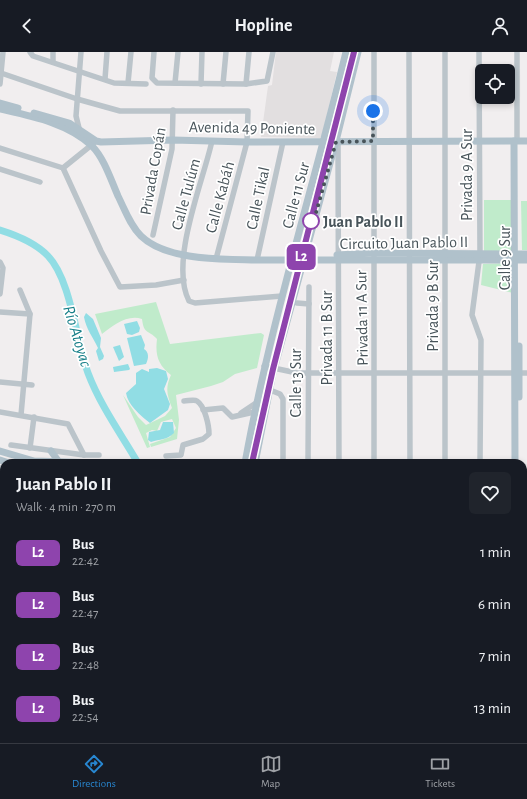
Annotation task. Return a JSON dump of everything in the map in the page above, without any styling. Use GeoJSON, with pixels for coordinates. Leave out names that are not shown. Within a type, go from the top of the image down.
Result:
{"type":"FeatureCollection","features":[{"type":"Feature","properties":{"kind":"main road","name":"Calle 11 Sur"},"geometry":{"type":"LineString","coordinates":[[246,459],[264,366],[291,260],[324,142],[346,52]]}},
{"type":"Feature","properties":{"kind":"main road","name":"Calle 11 Sur"},"geometry":{"type":"LineString","coordinates":[[256,459],[274,369],[302,260],[335,156],[358,52]]}},
{"type":"Feature","properties":{"kind":"main road","name":"Circuito Juan Pablo II"},"geometry":{"type":"LineString","coordinates":[[0,103],[46,116],[78,128],[94,143],[136,230],[151,243],[183,254],[216,259],[257,260],[330,259],[339,257],[516,257],[527,260]]}},
{"type":"Feature","properties":{"kind":"main road","name":"Circuito Juan Pablo II"},"geometry":{"type":"LineString","coordinates":[[0,109],[46,121],[70,130],[94,143]]}},
{"type":"Feature","properties":{"kind":"main road","name":"Avenida 49 Poniente"},"geometry":{"type":"LineString","coordinates":[[94,143],[173,140],[247,142],[527,141]]}},
{"type":"Feature","properties":{"kind":"main road","name":"Calle 9 Sur"},"geometry":{"type":"LineString","coordinates":[[515,141],[519,459]]}},
{"type":"Feature","properties":{"kind":"main road","name":"Circuito Juan Pablo II"},"geometry":{"type":"LineString","coordinates":[[516,257],[527,254]]}},
{"type":"Feature","properties":{"kind":"main road","name":"Calle 9 Sur"},"geometry":{"type":"LineString","coordinates":[[514,459],[517,373]]}},
{"type":"Feature","properties":{"kind":"main road"},"geometry":{"type":"LineString","coordinates":[[0,451],[27,459]]}},
{"type":"Feature","properties":{"kind":"main road"},"geometry":{"type":"LineString","coordinates":[[51,451],[57,459]]}},
{"type":"Feature","properties":{"kind":"street"},"geometry":{"type":"LineString","coordinates":[[0,84],[4,52]]}},
{"type":"Feature","properties":{"kind":"street"},"geometry":{"type":"LineString","coordinates":[[30,52],[34,56],[118,83],[146,84]]}},
{"type":"Feature","properties":{"kind":"street"},"geometry":{"type":"LineString","coordinates":[[53,52],[53,62]]}},
{"type":"Feature","properties":{"kind":"street"},"geometry":{"type":"LineString","coordinates":[[78,128],[76,116],[81,52]]}},
{"type":"Feature","properties":{"kind":"street"},"geometry":{"type":"LineString","coordinates":[[105,79],[107,52]]}},
{"type":"Feature","properties":{"kind":"street"},"geometry":{"type":"LineString","coordinates":[[128,83],[131,52]]}},
{"type":"Feature","properties":{"kind":"street"},"geometry":{"type":"LineString","coordinates":[[154,52],[152,78],[154,82],[201,84],[246,84],[267,81],[273,52]]}},
{"type":"Feature","properties":{"kind":"street"},"geometry":{"type":"LineString","coordinates":[[175,83],[178,52]]}},
{"type":"Feature","properties":{"kind":"street"},"geometry":{"type":"LineString","coordinates":[[201,84],[202,52]]}},
{"type":"Feature","properties":{"kind":"street"},"geometry":{"type":"LineString","coordinates":[[223,84],[226,52]]}},
{"type":"Feature","properties":{"kind":"street"},"geometry":{"type":"LineString","coordinates":[[246,84],[249,52]]}},
{"type":"Feature","properties":{"kind":"street","name":"Privada 11 A Sur"},"geometry":{"type":"LineString","coordinates":[[374,52],[374,459]]}},
{"type":"Feature","properties":{"kind":"street"},"geometry":{"type":"LineString","coordinates":[[409,52],[410,459]]}},
{"type":"Feature","properties":{"kind":"street","name":"Privada 9 B Sur"},"geometry":{"type":"LineString","coordinates":[[445,52],[445,459]]}},
{"type":"Feature","properties":{"kind":"street","name":"Privada 9 A Sur"},"geometry":{"type":"LineString","coordinates":[[479,52],[480,257],[472,315],[480,340],[480,459]]}},
{"type":"Feature","properties":{"kind":"street","name":"Calle 9 Sur"},"geometry":{"type":"LineString","coordinates":[[514,52],[515,141]]}},
{"type":"Feature","properties":{"kind":"street","name":"Calle 9 Sur"},"geometry":{"type":"LineString","coordinates":[[515,141],[517,52]]}},
{"type":"Feature","properties":{"kind":"street"},"geometry":{"type":"LineString","coordinates":[[1,74],[77,99],[120,111],[173,110]]}},
{"type":"Feature","properties":{"kind":"street","name":"Privada Copán"},"geometry":{"type":"LineString","coordinates":[[153,236],[173,140],[173,110]]}},
{"type":"Feature","properties":{"kind":"street","name":"Calle Kabáh"},"geometry":{"type":"LineString","coordinates":[[173,110],[248,111],[247,142],[216,259]]}},
{"type":"Feature","properties":{"kind":"street","name":"Calle Tulúm"},"geometry":{"type":"LineString","coordinates":[[212,141],[183,254],[184,280],[189,301],[195,303],[282,296]]}},
{"type":"Feature","properties":{"kind":"street","name":"Calle Tikal"},"geometry":{"type":"LineString","coordinates":[[257,260],[283,142]]}},
{"type":"Feature","properties":{"kind":"street"},"geometry":{"type":"LineString","coordinates":[[64,168],[94,143]]}},
{"type":"Feature","properties":{"kind":"street"},"geometry":{"type":"LineString","coordinates":[[0,148],[64,168],[101,251],[120,287],[156,285],[184,280]]}},
{"type":"Feature","properties":{"kind":"street","name":"Privada 11 B Sur"},"geometry":{"type":"LineString","coordinates":[[335,156],[339,257],[339,459]]}},
{"type":"Feature","properties":{"kind":"street"},"geometry":{"type":"LineString","coordinates":[[0,169],[40,182]]}},
{"type":"Feature","properties":{"kind":"street"},"geometry":{"type":"LineString","coordinates":[[0,262],[3,268],[0,294]]}},
{"type":"Feature","properties":{"kind":"street","name":"Calle 13 Sur"},"geometry":{"type":"LineString","coordinates":[[308,459],[309,287]]}},
{"type":"Feature","properties":{"kind":"street"},"geometry":{"type":"LineString","coordinates":[[20,290],[30,314],[22,416]]}},
{"type":"Feature","properties":{"kind":"street"},"geometry":{"type":"LineString","coordinates":[[297,303],[309,304]]}},
{"type":"Feature","properties":{"kind":"street"},"geometry":{"type":"LineString","coordinates":[[0,312],[30,314]]}},
{"type":"Feature","properties":{"kind":"street"},"geometry":{"type":"LineString","coordinates":[[264,366],[292,373],[527,373]]}},
{"type":"Feature","properties":{"kind":"street"},"geometry":{"type":"LineString","coordinates":[[0,382],[32,385]]}},
{"type":"Feature","properties":{"kind":"street"},"geometry":{"type":"LineString","coordinates":[[270,390],[280,394],[283,399],[284,459]]}},
{"type":"Feature","properties":{"kind":"street"},"geometry":{"type":"LineString","coordinates":[[166,456],[181,455],[183,445],[207,437],[209,431],[203,410],[197,401],[184,401]]}},
{"type":"Feature","properties":{"kind":"street"},"geometry":{"type":"LineString","coordinates":[[229,416],[242,412],[256,404]]}},
{"type":"Feature","properties":{"kind":"street"},"geometry":{"type":"LineString","coordinates":[[203,410],[223,408],[229,416]]}},
{"type":"Feature","properties":{"kind":"street"},"geometry":{"type":"LineString","coordinates":[[0,412],[68,424],[84,455]]}},
{"type":"Feature","properties":{"kind":"street"},"geometry":{"type":"LineString","coordinates":[[229,416],[242,416],[254,412]]}},
{"type":"Feature","properties":{"kind":"street"},"geometry":{"type":"LineString","coordinates":[[30,448],[34,417]]}},
{"type":"Feature","properties":{"kind":"street"},"geometry":{"type":"LineString","coordinates":[[11,445],[84,455],[99,455]]}},
{"type":"Feature","properties":{"kind":"shaded area"},"geometry":{"type":"Polygon","coordinates":[[[276,52],[334,52],[330,71],[337,72],[320,138],[261,137],[268,86],[272,85],[276,52]]]}},
{"type":"Feature","properties":{"kind":"green space"},"geometry":{"type":"Polygon","coordinates":[[[484,200],[512,200],[512,251],[484,251],[484,200]]]}},
{"type":"Feature","properties":{"kind":"green space"},"geometry":{"type":"Polygon","coordinates":[[[521,201],[527,201],[527,250],[522,250],[521,201]]]}},
{"type":"Feature","properties":{"kind":"green space"},"geometry":{"type":"Polygon","coordinates":[[[510,263],[513,266],[513,293],[481,285],[483,264],[510,263]]]}},
{"type":"Feature","properties":{"kind":"green space"},"geometry":{"type":"Polygon","coordinates":[[[156,302],[170,344],[261,333],[264,335],[257,368],[235,374],[223,382],[211,386],[176,395],[179,420],[177,439],[151,447],[150,444],[170,437],[176,428],[172,419],[161,422],[157,431],[152,430],[146,433],[150,447],[147,448],[123,395],[138,417],[146,425],[165,416],[172,408],[167,392],[171,375],[160,363],[157,355],[157,339],[145,330],[142,319],[126,319],[102,334],[95,314],[156,302]]]}},
{"type":"Feature","properties":{"kind":"water"},"geometry":{"type":"Polygon","coordinates":[[[86,313],[93,319],[101,338],[100,347],[104,356],[103,359],[99,361],[96,351],[98,348],[85,321],[84,317],[86,313]]]}},
{"type":"Feature","properties":{"kind":"water"},"geometry":{"type":"Polygon","coordinates":[[[137,321],[140,328],[139,332],[132,335],[127,334],[124,324],[137,321]]]}},
{"type":"Feature","properties":{"kind":"water"},"geometry":{"type":"Polygon","coordinates":[[[141,335],[145,345],[144,349],[148,353],[148,360],[146,364],[134,366],[127,338],[141,335]]]}},
{"type":"Feature","properties":{"kind":"water"},"geometry":{"type":"Polygon","coordinates":[[[120,345],[124,357],[119,361],[113,347],[120,345]]]}},
{"type":"Feature","properties":{"kind":"water"},"geometry":{"type":"Polygon","coordinates":[[[128,364],[129,370],[114,372],[113,367],[128,364]]]}},
{"type":"Feature","properties":{"kind":"water"},"geometry":{"type":"Polygon","coordinates":[[[157,368],[166,371],[168,379],[164,389],[170,404],[168,410],[150,423],[132,406],[126,393],[136,384],[136,373],[142,369],[149,372],[149,369],[157,368]]]}},
{"type":"Feature","properties":{"kind":"water"},"geometry":{"type":"Polygon","coordinates":[[[163,422],[173,422],[174,433],[163,439],[151,442],[148,440],[149,432],[160,430],[163,422]]]}},
{"type":"Feature","properties":{"kind":"waterway","name":"Río Atoyac"},"geometry":{"type":"LineString","coordinates":[[0,230],[32,243],[43,251],[56,267],[68,295],[88,373],[105,408],[136,459]]}},
{"type":"Feature","properties":{"kind":"bus line","name":"L2"},"geometry":{"type":"LineString","coordinates":[[253,459],[300,260],[332,142],[354,52]]}},
{"type":"Feature","properties":{"kind":"place","name":"Juan Pablo II"},"geometry":{"type":"Point","coordinates":[311,221]}},
{"type":"Feature","properties":{"kind":"route"},"geometry":{"type":"LineString","coordinates":[[311,221],[312,227],[336,142],[373,141],[373,111]]}}]}
